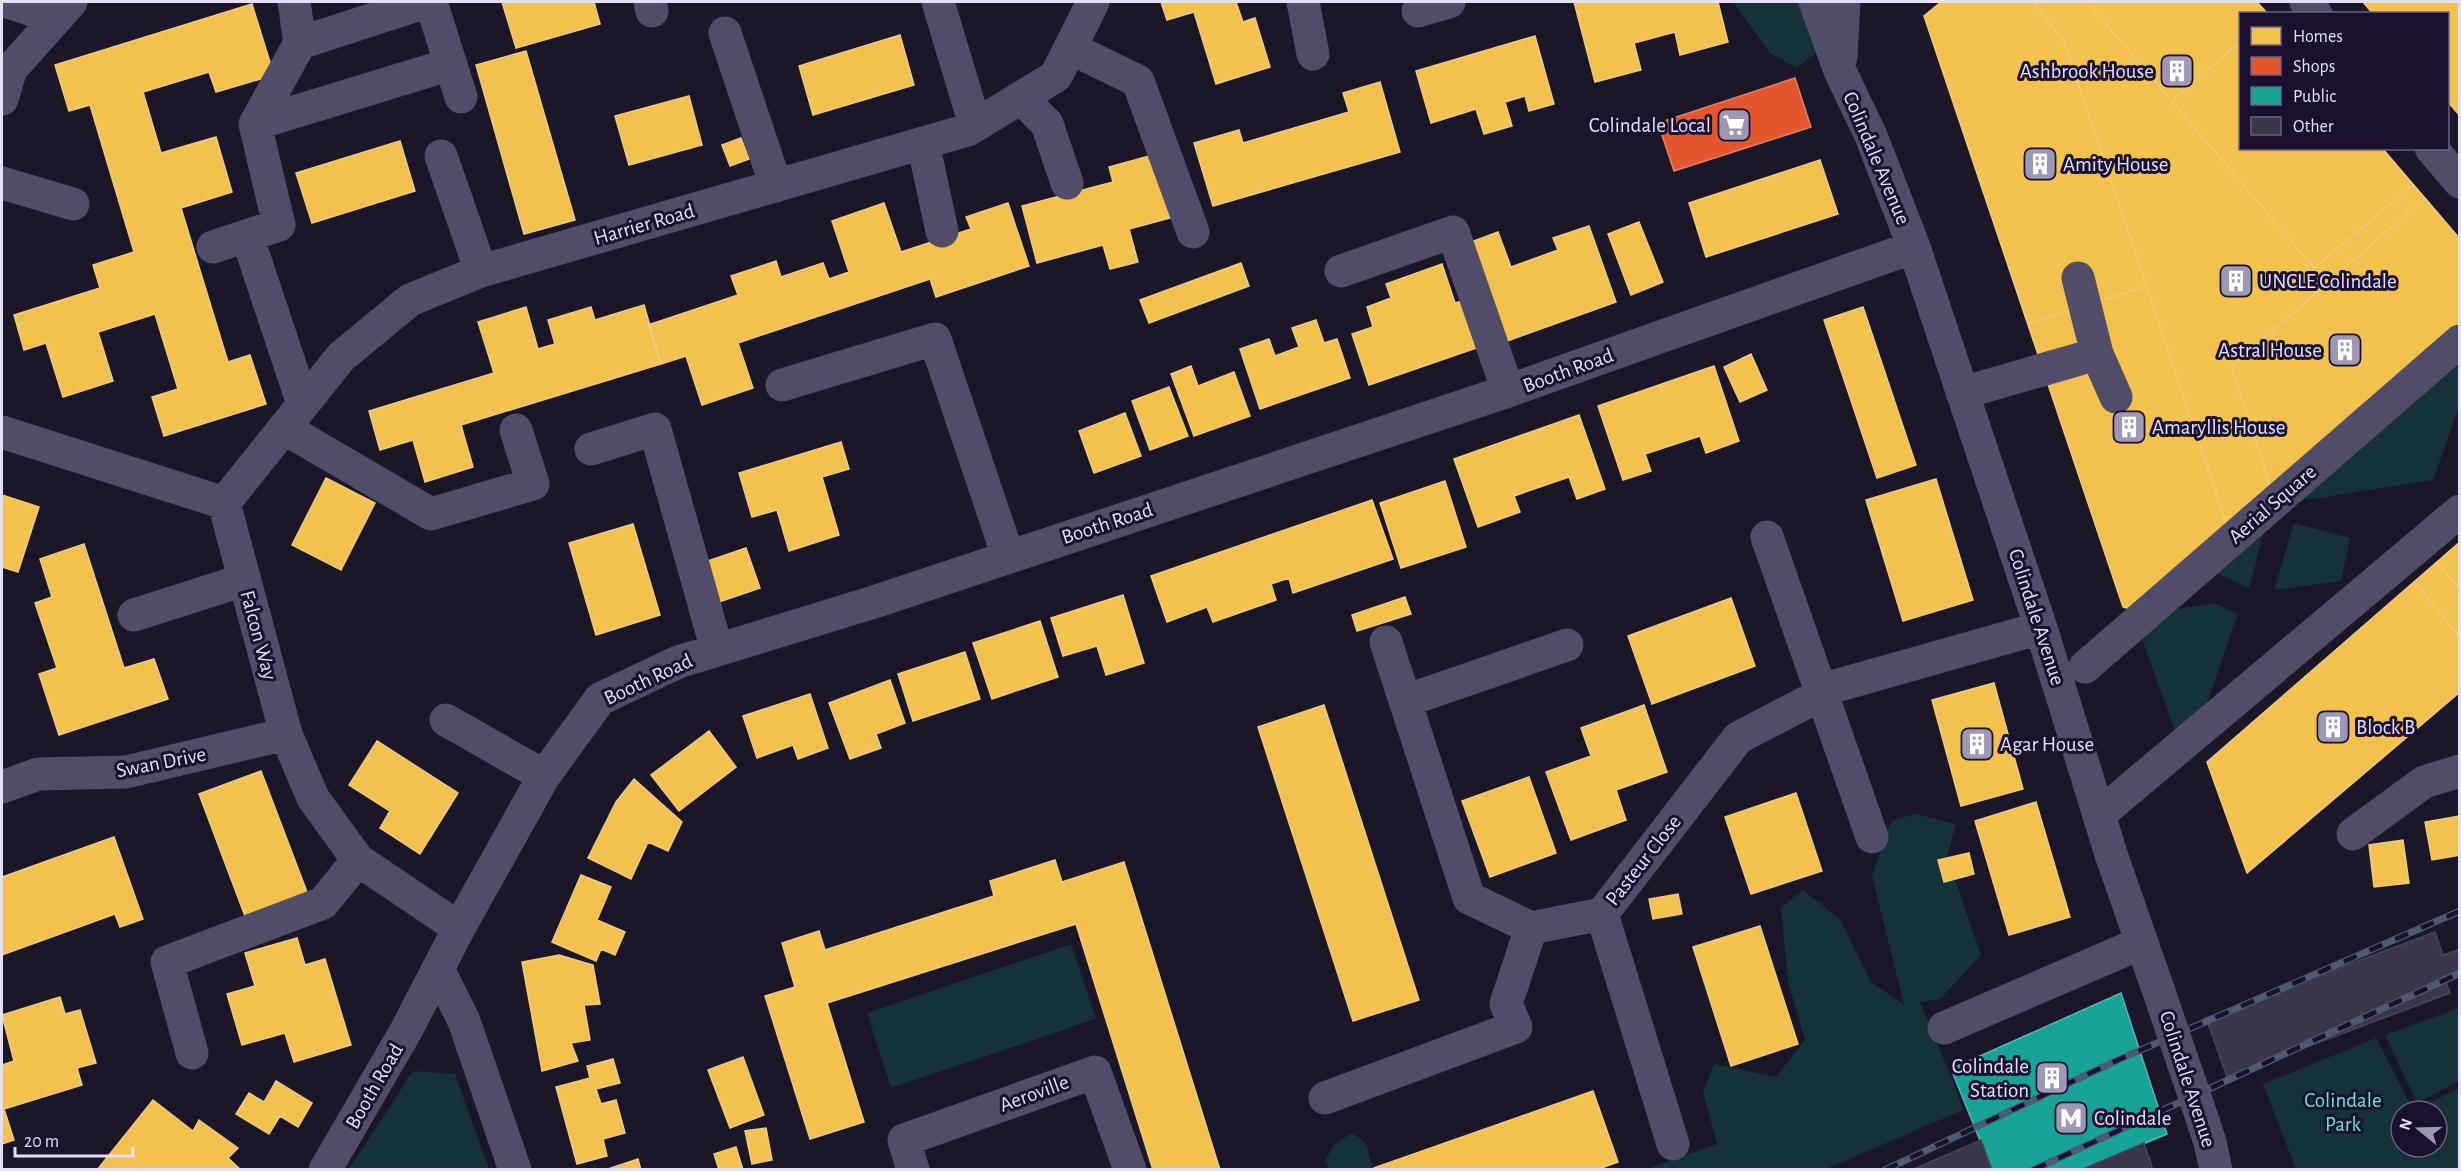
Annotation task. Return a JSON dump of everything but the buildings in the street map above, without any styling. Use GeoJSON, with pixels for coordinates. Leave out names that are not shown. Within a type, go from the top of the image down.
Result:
{"type":"FeatureCollection","features":[{"type":"Feature","properties":{"kind":"street"},"geometry":{"type":"LineString","coordinates":[[8,2],[64,10]]}},
{"type":"Feature","properties":{"kind":"street"},"geometry":{"type":"LineString","coordinates":[[213,247],[279,225],[255,124],[300,44],[294,2]]}},
{"type":"Feature","properties":{"kind":"street"},"geometry":{"type":"LineString","coordinates":[[300,44],[426,2]]}},
{"type":"Feature","properties":{"kind":"street"},"geometry":{"type":"LineString","coordinates":[[431,2],[461,97]]}},
{"type":"Feature","properties":{"kind":"street"},"geometry":{"type":"LineString","coordinates":[[939,2],[975,126]]}},
{"type":"Feature","properties":{"kind":"street","name":"Harrier Road"},"geometry":{"type":"LineString","coordinates":[[224,503],[341,357],[410,300],[481,271],[968,130],[1056,76],[1094,2]]}},
{"type":"Feature","properties":{"kind":"street"},"geometry":{"type":"LineString","coordinates":[[1303,2],[1313,54]]}},
{"type":"Feature","properties":{"kind":"street"},"geometry":{"type":"LineString","coordinates":[[1418,11],[1449,2]]}},
{"type":"Feature","properties":{"kind":"street","name":"Colindale Avenue"},"geometry":{"type":"LineString","coordinates":[[1815,2],[1840,71],[1871,136],[1914,247],[2041,628],[2141,943],[2197,1102],[2216,1170]]}},
{"type":"Feature","properties":{"kind":"street","name":"Colindale Avenue"},"geometry":{"type":"LineString","coordinates":[[1840,71],[1844,2]]}},
{"type":"Feature","properties":{"kind":"street"},"geometry":{"type":"LineString","coordinates":[[2,99],[11,69],[64,10]]}},
{"type":"Feature","properties":{"kind":"street"},"geometry":{"type":"LineString","coordinates":[[725,33],[776,186]]}},
{"type":"Feature","properties":{"kind":"street"},"geometry":{"type":"LineString","coordinates":[[1070,48],[1138,81],[1193,232]]}},
{"type":"Feature","properties":{"kind":"street"},"geometry":{"type":"LineString","coordinates":[[255,124],[451,64]]}},
{"type":"Feature","properties":{"kind":"street"},"geometry":{"type":"LineString","coordinates":[[1021,98],[1047,124],[1067,183]]}},
{"type":"Feature","properties":{"kind":"street"},"geometry":{"type":"LineString","coordinates":[[923,143],[942,231]]}},
{"type":"Feature","properties":{"kind":"street"},"geometry":{"type":"LineString","coordinates":[[2433,150],[2460,182]]}},
{"type":"Feature","properties":{"kind":"street"},"geometry":{"type":"LineString","coordinates":[[441,156],[481,271]]}},
{"type":"Feature","properties":{"kind":"street"},"geometry":{"type":"LineString","coordinates":[[2,183],[73,204]]}},
{"type":"Feature","properties":{"kind":"street"},"geometry":{"type":"LineString","coordinates":[[1341,271],[1453,231],[1508,391]]}},
{"type":"Feature","properties":{"kind":"street"},"geometry":{"type":"LineString","coordinates":[[247,236],[294,416],[431,514],[533,484],[516,430]]}},
{"type":"Feature","properties":{"kind":"street","name":"Booth Road"},"geometry":{"type":"LineString","coordinates":[[325,1170],[407,1029],[459,928],[544,776],[600,699],[678,662],[874,602],[1508,391],[1914,247]]}},
{"type":"Feature","properties":{"kind":"street"},"geometry":{"type":"LineString","coordinates":[[2078,278],[2097,354],[2116,397]]}},
{"type":"Feature","properties":{"kind":"street"},"geometry":{"type":"LineString","coordinates":[[782,385],[935,339],[1008,556]]}},
{"type":"Feature","properties":{"kind":"street","name":"Aerial Square"},"geometry":{"type":"LineString","coordinates":[[2085,667],[2460,341]]}},
{"type":"Feature","properties":{"kind":"street"},"geometry":{"type":"LineString","coordinates":[[1962,393],[2097,354]]}},
{"type":"Feature","properties":{"kind":"street"},"geometry":{"type":"LineString","coordinates":[[591,449],[655,429],[717,650]]}},
{"type":"Feature","properties":{"kind":"street"},"geometry":{"type":"LineString","coordinates":[[2,432],[224,503]]}},
{"type":"Feature","properties":{"kind":"street","name":"Falcon Way"},"geometry":{"type":"LineString","coordinates":[[224,503],[286,734],[313,798],[358,860],[459,928]]}},
{"type":"Feature","properties":{"kind":"street"},"geometry":{"type":"LineString","coordinates":[[2100,815],[2460,511]]}},
{"type":"Feature","properties":{"kind":"street"},"geometry":{"type":"LineString","coordinates":[[1767,537],[1872,837]]}},
{"type":"Feature","properties":{"kind":"street"},"geometry":{"type":"LineString","coordinates":[[135,615],[244,580]]}},
{"type":"Feature","properties":{"kind":"street","name":"Pasteur Close"},"geometry":{"type":"LineString","coordinates":[[1531,928],[1602,914],[1738,738],[1839,686],[2041,628]]}},
{"type":"Feature","properties":{"kind":"street"},"geometry":{"type":"LineString","coordinates":[[1325,1098],[1516,1028],[1506,1004],[1531,928],[1469,898],[1386,642]]}},
{"type":"Feature","properties":{"kind":"street"},"geometry":{"type":"LineString","coordinates":[[1405,701],[1567,645]]}},
{"type":"Feature","properties":{"kind":"street"},"geometry":{"type":"LineString","coordinates":[[446,720],[544,776]]}},
{"type":"Feature","properties":{"kind":"street","name":"Swan Drive"},"geometry":{"type":"LineString","coordinates":[[2,787],[38,774],[126,772],[286,734]]}},
{"type":"Feature","properties":{"kind":"street"},"geometry":{"type":"LineString","coordinates":[[2353,834],[2424,782],[2460,771]]}},
{"type":"Feature","properties":{"kind":"street"},"geometry":{"type":"LineString","coordinates":[[192,1053],[167,962],[323,903],[358,860]]}},
{"type":"Feature","properties":{"kind":"street"},"geometry":{"type":"LineString","coordinates":[[1602,914],[1673,1144]]}},
{"type":"Feature","properties":{"kind":"street"},"geometry":{"type":"LineString","coordinates":[[1944,1028],[2141,943]]}},
{"type":"Feature","properties":{"kind":"street"},"geometry":{"type":"LineString","coordinates":[[438,969],[464,1021],[515,1170]]}},
{"type":"Feature","properties":{"kind":"street","name":"Aeroville"},"geometry":{"type":"LineString","coordinates":[[914,1170],[904,1140],[1095,1072],[1130,1170]]}},
{"type":"Feature","properties":{"kind":"green space"},"geometry":{"type":"Polygon","coordinates":[[[1733,2],[1804,2],[1822,48],[1796,68],[1770,53],[1733,2]]]}},
{"type":"Feature","properties":{"kind":"green space"},"geometry":{"type":"Polygon","coordinates":[[[2459,356],[2459,407],[2433,480],[2305,500],[2306,489],[2459,356]]]}},
{"type":"Feature","properties":{"kind":"green space"},"geometry":{"type":"Polygon","coordinates":[[[2266,523],[2249,589],[2213,571],[2266,523]]]}},
{"type":"Feature","properties":{"kind":"green space"},"geometry":{"type":"Polygon","coordinates":[[[2294,523],[2350,538],[2341,581],[2274,590],[2294,523]]]}},
{"type":"Feature","properties":{"kind":"green space"},"geometry":{"type":"Polygon","coordinates":[[[2215,603],[2238,614],[2205,709],[2176,734],[2140,633],[2164,611],[2215,603]]]}},
{"type":"Feature","properties":{"kind":"green space"},"geometry":{"type":"Polygon","coordinates":[[[1915,814],[1956,824],[1947,857],[1981,955],[1940,999],[1920,1002],[1963,1110],[1826,1169],[1644,1170],[1717,1144],[1703,1092],[1714,1064],[1776,1077],[1805,1040],[1788,981],[1781,908],[1803,890],[1840,919],[1871,982],[1904,1005],[1872,876],[1891,821],[1915,814]]]}},
{"type":"Feature","properties":{"kind":"green space"},"geometry":{"type":"Polygon","coordinates":[[[1071,944],[1096,1019],[891,1088],[867,1013],[1071,944]]]}},
{"type":"Feature","properties":{"kind":"green space"},"geometry":{"type":"Polygon","coordinates":[[[2459,1008],[2459,1081],[2425,1099],[2415,1099],[2385,1035],[2459,1008]]]}},
{"type":"Feature","properties":{"kind":"green space","name":"Colindale Park"},"geometry":{"type":"Polygon","coordinates":[[[2376,1038],[2408,1099],[2389,1099],[2389,1159],[2449,1159],[2449,1099],[2437,1099],[2459,1088],[2459,1169],[2296,1169],[2263,1084],[2376,1038]]]}},
{"type":"Feature","properties":{"kind":"green space"},"geometry":{"type":"Polygon","coordinates":[[[413,1071],[455,1074],[489,1169],[349,1169],[413,1071]]]}},
{"type":"Feature","properties":{"kind":"green space"},"geometry":{"type":"Polygon","coordinates":[[[1352,1133],[1366,1143],[1373,1169],[1329,1169],[1325,1160],[1335,1144],[1352,1133]]]}},
{"type":"Feature","properties":{"kind":"railway"},"geometry":{"type":"LineString","coordinates":[[1885,1170],[2120,1059],[2460,911]]}},
{"type":"Feature","properties":{"kind":"railway"},"geometry":{"type":"LineString","coordinates":[[2033,1170],[2460,973]]}},
{"type":"Feature","properties":{"kind":"place","name":"Ashbrook House"},"geometry":{"type":"Point","coordinates":[2177,71]}},
{"type":"Feature","properties":{"kind":"place","name":"Colindale Local"},"geometry":{"type":"Point","coordinates":[1734,125]}},
{"type":"Feature","properties":{"kind":"place","name":"Amity House"},"geometry":{"type":"Point","coordinates":[2040,164]}},
{"type":"Feature","properties":{"kind":"place","name":"UNCLE Colindale"},"geometry":{"type":"Point","coordinates":[2236,281]}},
{"type":"Feature","properties":{"kind":"place","name":"Astral House"},"geometry":{"type":"Point","coordinates":[2345,350]}},
{"type":"Feature","properties":{"kind":"place","name":"Amaryllis House"},"geometry":{"type":"Point","coordinates":[2129,427]}},
{"type":"Feature","properties":{"kind":"place","name":"Block B"},"geometry":{"type":"Point","coordinates":[2333,727]}},
{"type":"Feature","properties":{"kind":"place","name":"Agar House"},"geometry":{"type":"Point","coordinates":[1977,744]}},
{"type":"Feature","properties":{"kind":"place","name":"Colindale Station"},"geometry":{"type":"Point","coordinates":[2052,1078]}},
{"type":"Feature","properties":{"kind":"place","name":"Colindale"},"geometry":{"type":"Point","coordinates":[2071,1118]}}]}
